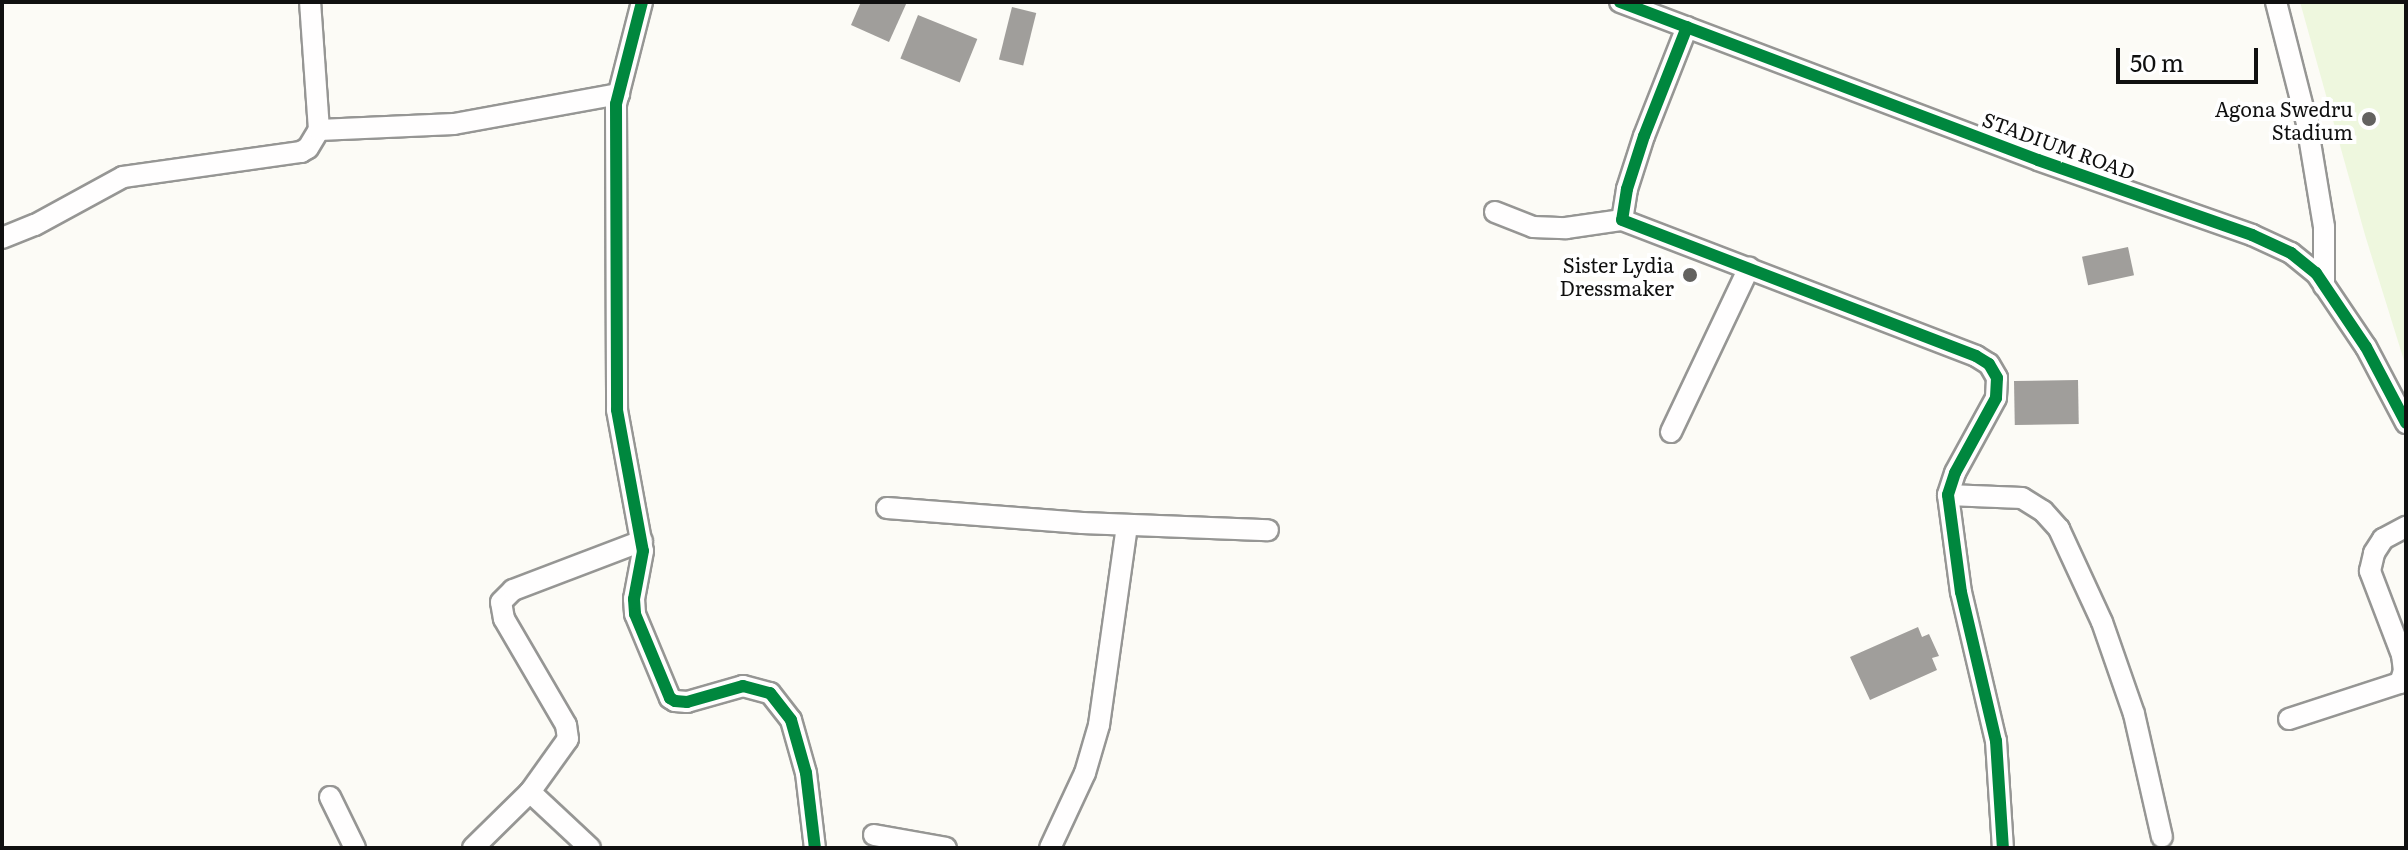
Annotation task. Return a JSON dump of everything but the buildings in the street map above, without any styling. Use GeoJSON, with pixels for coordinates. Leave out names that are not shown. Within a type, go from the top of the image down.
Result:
{"type":"FeatureCollection","features":[{"type":"Feature","properties":{"kind":"street"},"geometry":{"type":"LineString","coordinates":[[2,238],[35,225],[123,177],[301,152],[319,130],[310,2]]}},
{"type":"Feature","properties":{"kind":"street"},"geometry":{"type":"LineString","coordinates":[[642,2],[619,94],[617,410],[642,541],[643,562],[634,599],[635,614],[670,698],[687,702],[743,686],[770,693],[791,720],[806,773],[815,848]]}},
{"type":"Feature","properties":{"kind":"street","name":"STADIUM ROAD"},"geometry":{"type":"LineString","coordinates":[[1620,2],[2038,160],[2252,235],[2305,263],[2366,347],[2406,423]]}},
{"type":"Feature","properties":{"kind":"street"},"geometry":{"type":"LineString","coordinates":[[2276,2],[2307,124],[2324,227],[2324,286]]}},
{"type":"Feature","properties":{"kind":"street"},"geometry":{"type":"LineString","coordinates":[[1622,220],[1627,189],[1644,136],[1687,27]]}},
{"type":"Feature","properties":{"kind":"street"},"geometry":{"type":"LineString","coordinates":[[319,130],[454,124],[619,94]]}},
{"type":"Feature","properties":{"kind":"street"},"geometry":{"type":"LineString","coordinates":[[1495,212],[1533,227],[1566,228],[1622,220],[1976,356],[1989,364],[1997,378],[1996,398],[1955,473],[1948,495],[1961,592],[1996,741],[2003,848]]}},
{"type":"Feature","properties":{"kind":"street"},"geometry":{"type":"LineString","coordinates":[[1671,432],[1749,268]]}},
{"type":"Feature","properties":{"kind":"street"},"geometry":{"type":"LineString","coordinates":[[1948,495],[2022,498],[2043,511],[2059,529],[2102,622],[2134,714],[2162,837]]}},
{"type":"Feature","properties":{"kind":"street"},"geometry":{"type":"LineString","coordinates":[[887,508],[1127,525],[1268,530]]}},
{"type":"Feature","properties":{"kind":"street"},"geometry":{"type":"LineString","coordinates":[[1050,848],[1076,797],[1099,725],[1127,525]]}},
{"type":"Feature","properties":{"kind":"street"},"geometry":{"type":"LineString","coordinates":[[2289,719],[2400,683],[2404,671],[2402,655],[2370,571],[2374,553],[2383,539],[2406,527]]}},
{"type":"Feature","properties":{"kind":"street"},"geometry":{"type":"LineString","coordinates":[[473,848],[530,792],[563,749],[567,731],[504,619],[501,602],[513,590],[642,541]]}},
{"type":"Feature","properties":{"kind":"street"},"geometry":{"type":"LineString","coordinates":[[530,792],[590,848]]}},
{"type":"Feature","properties":{"kind":"street"},"geometry":{"type":"LineString","coordinates":[[330,797],[355,848]]}},
{"type":"Feature","properties":{"kind":"street"},"geometry":{"type":"LineString","coordinates":[[874,835],[946,848]]}},
{"type":"Feature","properties":{"kind":"green space","name":"Agona Swedru Stadium"},"geometry":{"type":"Polygon","coordinates":[[[2300,2],[2406,2],[2406,367],[2365,235],[2300,2]]]}},
{"type":"Feature","properties":{"kind":"cycle path"},"geometry":{"type":"LineString","coordinates":[[642,2],[616,104],[617,410],[643,551],[634,599],[635,614],[670,698],[687,702],[743,686],[770,693],[791,720],[806,773],[815,848]]}},
{"type":"Feature","properties":{"kind":"cycle path"},"geometry":{"type":"LineString","coordinates":[[1620,2],[2038,160],[2252,235],[2291,253],[2316,273],[2366,347],[2406,423]]}},
{"type":"Feature","properties":{"kind":"cycle path"},"geometry":{"type":"LineString","coordinates":[[1687,27],[1644,136],[1627,189],[1622,220],[1976,356],[1989,364],[1997,378],[1996,398],[1955,473],[1948,495],[1961,592],[1996,741],[2003,848]]}},
{"type":"Feature","properties":{"kind":"place","name":"Agona Swedru Stadium"},"geometry":{"type":"Point","coordinates":[2369,119]}},
{"type":"Feature","properties":{"kind":"place","name":"Sister Lydia Dressmaker"},"geometry":{"type":"Point","coordinates":[1690,275]}}]}
